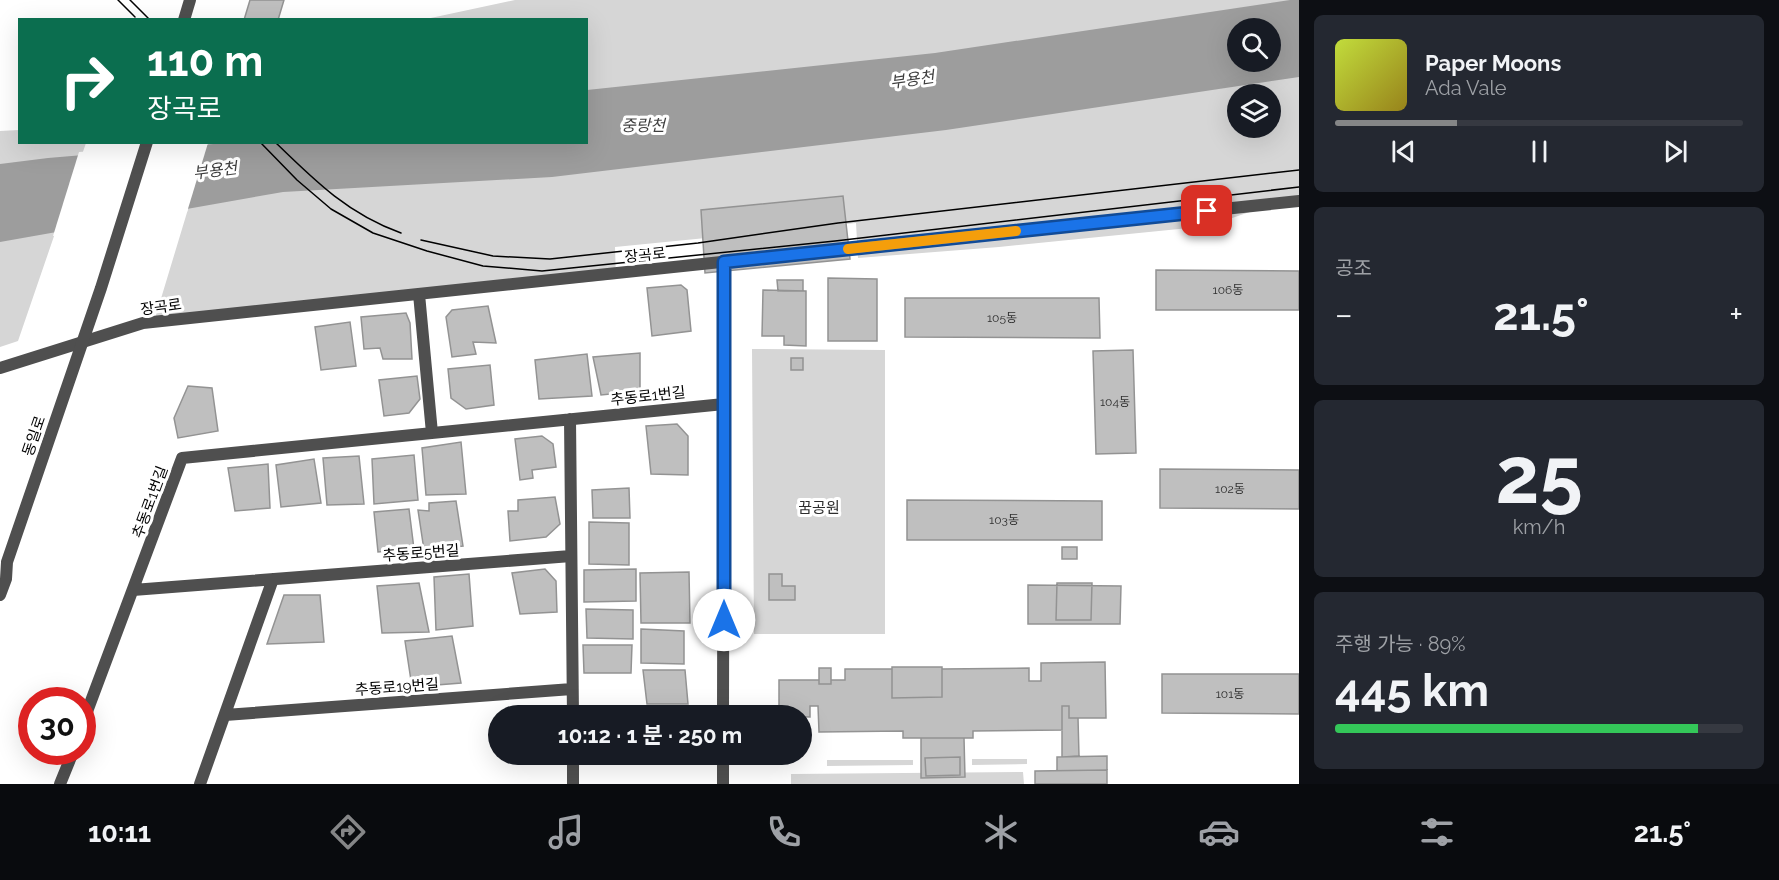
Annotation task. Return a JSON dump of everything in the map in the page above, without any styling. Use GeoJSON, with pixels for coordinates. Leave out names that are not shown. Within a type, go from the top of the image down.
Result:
{"type":"FeatureCollection","features":[{"type":"Feature","properties":{"kind":"street"},"geometry":{"type":"LineString","coordinates":[[185,18],[190,0]]}},
{"type":"Feature","properties":{"kind":"street","name":"동일로"},"geometry":{"type":"LineString","coordinates":[[0,595],[6,579],[7,562],[83,342],[146,144]]}},
{"type":"Feature","properties":{"kind":"street","name":"장곡로"},"geometry":{"type":"LineString","coordinates":[[0,368],[143,323],[1299,201]]}},
{"type":"Feature","properties":{"kind":"street"},"geometry":{"type":"LineString","coordinates":[[723,705],[724,262]]}},
{"type":"Feature","properties":{"kind":"street"},"geometry":{"type":"LineString","coordinates":[[418,294],[432,433]]}},
{"type":"Feature","properties":{"kind":"street","name":"추동로1번길"},"geometry":{"type":"LineString","coordinates":[[96,688],[182,458],[724,404]]}},
{"type":"Feature","properties":{"kind":"street"},"geometry":{"type":"LineString","coordinates":[[570,419],[573,705]]}},
{"type":"Feature","properties":{"kind":"street","name":"추동로5번길"},"geometry":{"type":"LineString","coordinates":[[133,590],[571,556]]}},
{"type":"Feature","properties":{"kind":"street"},"geometry":{"type":"LineString","coordinates":[[200,784],[273,579]]}},
{"type":"Feature","properties":{"kind":"street","name":"추동로19번길"},"geometry":{"type":"LineString","coordinates":[[225,715],[572,689]]}},
{"type":"Feature","properties":{"kind":"street"},"geometry":{"type":"LineString","coordinates":[[60,784],[68,765]]}},
{"type":"Feature","properties":{"kind":"street"},"geometry":{"type":"LineString","coordinates":[[573,765],[573,784]]}},
{"type":"Feature","properties":{"kind":"street"},"geometry":{"type":"LineString","coordinates":[[723,765],[723,784]]}},
{"type":"Feature","properties":{"kind":"green space"},"geometry":{"type":"Polygon","coordinates":[[[515,0],[1299,0],[1299,195],[1209,226],[999,247],[858,258],[856,223],[615,247],[616,279],[153,325],[208,144],[588,144],[588,18],[431,18],[515,0]]]}},
{"type":"Feature","properties":{"kind":"green space"},"geometry":{"type":"Polygon","coordinates":[[[18,130],[18,144],[86,144],[18,341],[0,347],[0,131],[18,130]]]}},
{"type":"Feature","properties":{"kind":"green space","name":"꿈공원"},"geometry":{"type":"Polygon","coordinates":[[[752,349],[885,350],[885,634],[754,634],[752,349]]]}},
{"type":"Feature","properties":{"kind":"green space"},"geometry":{"type":"Polygon","coordinates":[[[972,759],[1027,759],[1027,764],[972,765],[972,759]]]}},
{"type":"Feature","properties":{"kind":"green space"},"geometry":{"type":"Polygon","coordinates":[[[827,760],[913,760],[913,765],[827,766],[827,760]]]}},
{"type":"Feature","properties":{"kind":"green space"},"geometry":{"type":"Polygon","coordinates":[[[1023,772],[1024,784],[791,784],[791,774],[1023,772]]]}},
{"type":"Feature","properties":{"kind":"water","name":"중랑천"},"geometry":{"type":"Polygon","coordinates":[[[1299,0],[1299,77],[1252,84],[1227,84],[1227,88],[946,130],[552,177],[283,192],[0,242],[0,164],[213,144],[588,144],[588,90],[935,53],[1299,0]]]}},
{"type":"Feature","properties":{"kind":"pier"},"geometry":{"type":"Polygon","coordinates":[[[208,144],[187,212],[53,236],[79,152],[208,144]]]}},
{"type":"Feature","properties":{"kind":"building"},"geometry":{"type":"Polygon","coordinates":[[[250,0],[284,0],[279,18],[245,18],[250,0]]]}},
{"type":"Feature","properties":{"kind":"building"},"geometry":{"type":"Polygon","coordinates":[[[843,196],[850,259],[705,273],[701,210],[843,196]]]}},
{"type":"Feature","properties":{"kind":"building"},"geometry":{"type":"Polygon","coordinates":[[[1156,270],[1299,271],[1299,310],[1156,310],[1156,270]]]}},
{"type":"Feature","properties":{"kind":"building"},"geometry":{"type":"Polygon","coordinates":[[[828,278],[877,279],[877,341],[828,341],[828,278]]]}},
{"type":"Feature","properties":{"kind":"building"},"geometry":{"type":"Polygon","coordinates":[[[777,280],[803,280],[803,291],[778,291],[777,280]]]}},
{"type":"Feature","properties":{"kind":"building"},"geometry":{"type":"Polygon","coordinates":[[[681,285],[687,290],[691,331],[652,336],[647,288],[681,285]]]}},
{"type":"Feature","properties":{"kind":"building"},"geometry":{"type":"Polygon","coordinates":[[[763,290],[806,291],[806,346],[784,345],[784,336],[762,336],[763,290]]]}},
{"type":"Feature","properties":{"kind":"building"},"geometry":{"type":"Polygon","coordinates":[[[905,298],[1099,298],[1100,338],[905,337],[905,298]]]}},
{"type":"Feature","properties":{"kind":"building"},"geometry":{"type":"Polygon","coordinates":[[[488,306],[496,343],[473,342],[476,354],[452,357],[446,317],[452,310],[488,306]]]}},
{"type":"Feature","properties":{"kind":"building"},"geometry":{"type":"Polygon","coordinates":[[[406,313],[410,323],[412,359],[383,359],[380,348],[364,349],[361,317],[406,313]]]}},
{"type":"Feature","properties":{"kind":"building"},"geometry":{"type":"Polygon","coordinates":[[[350,322],[356,366],[321,370],[315,327],[350,322]]]}},
{"type":"Feature","properties":{"kind":"building"},"geometry":{"type":"Polygon","coordinates":[[[1133,350],[1136,453],[1096,454],[1093,351],[1133,350]]]}},
{"type":"Feature","properties":{"kind":"building"},"geometry":{"type":"Polygon","coordinates":[[[640,353],[640,391],[601,395],[593,357],[640,353]]]}},
{"type":"Feature","properties":{"kind":"building"},"geometry":{"type":"Polygon","coordinates":[[[587,354],[592,396],[539,399],[535,360],[587,354]]]}},
{"type":"Feature","properties":{"kind":"building"},"geometry":{"type":"Polygon","coordinates":[[[791,358],[803,358],[803,370],[791,370],[791,358]]]}},
{"type":"Feature","properties":{"kind":"building"},"geometry":{"type":"Polygon","coordinates":[[[490,365],[494,405],[466,409],[451,398],[448,369],[490,365]]]}},
{"type":"Feature","properties":{"kind":"building"},"geometry":{"type":"Polygon","coordinates":[[[417,376],[420,399],[409,413],[384,416],[379,380],[417,376]]]}},
{"type":"Feature","properties":{"kind":"building"},"geometry":{"type":"Polygon","coordinates":[[[188,386],[212,388],[218,431],[178,438],[174,418],[188,386]]]}},
{"type":"Feature","properties":{"kind":"building"},"geometry":{"type":"Polygon","coordinates":[[[677,424],[688,436],[688,475],[651,474],[646,426],[677,424]]]}},
{"type":"Feature","properties":{"kind":"building"},"geometry":{"type":"Polygon","coordinates":[[[542,436],[553,444],[556,467],[532,470],[533,478],[520,480],[515,439],[542,436]]]}},
{"type":"Feature","properties":{"kind":"building"},"geometry":{"type":"Polygon","coordinates":[[[461,442],[466,494],[426,495],[422,448],[461,442]]]}},
{"type":"Feature","properties":{"kind":"building"},"geometry":{"type":"Polygon","coordinates":[[[414,455],[418,500],[374,504],[372,459],[414,455]]]}},
{"type":"Feature","properties":{"kind":"building"},"geometry":{"type":"Polygon","coordinates":[[[359,456],[364,504],[327,505],[323,458],[359,456]]]}},
{"type":"Feature","properties":{"kind":"building"},"geometry":{"type":"Polygon","coordinates":[[[314,459],[321,503],[281,507],[276,465],[314,459]]]}},
{"type":"Feature","properties":{"kind":"building"},"geometry":{"type":"Polygon","coordinates":[[[268,464],[270,508],[235,511],[228,468],[268,464]]]}},
{"type":"Feature","properties":{"kind":"building"},"geometry":{"type":"Polygon","coordinates":[[[1160,469],[1299,470],[1299,509],[1160,508],[1160,469]]]}},
{"type":"Feature","properties":{"kind":"building"},"geometry":{"type":"Polygon","coordinates":[[[629,488],[630,518],[593,518],[592,490],[629,488]]]}},
{"type":"Feature","properties":{"kind":"building"},"geometry":{"type":"Polygon","coordinates":[[[555,497],[560,524],[546,537],[510,541],[508,511],[518,511],[518,500],[555,497]]]}},
{"type":"Feature","properties":{"kind":"building"},"geometry":{"type":"Polygon","coordinates":[[[907,500],[1102,501],[1102,540],[907,540],[907,500]]]}},
{"type":"Feature","properties":{"kind":"building"},"geometry":{"type":"Polygon","coordinates":[[[456,501],[463,546],[424,550],[418,510],[429,511],[429,503],[456,501]]]}},
{"type":"Feature","properties":{"kind":"building"},"geometry":{"type":"Polygon","coordinates":[[[409,509],[414,549],[378,552],[374,512],[409,509]]]}},
{"type":"Feature","properties":{"kind":"building"},"geometry":{"type":"Polygon","coordinates":[[[589,522],[629,523],[629,565],[589,564],[589,522]]]}},
{"type":"Feature","properties":{"kind":"building"},"geometry":{"type":"Polygon","coordinates":[[[1062,547],[1077,547],[1077,559],[1062,559],[1062,547]]]}},
{"type":"Feature","properties":{"kind":"building"},"geometry":{"type":"Polygon","coordinates":[[[545,569],[556,581],[557,612],[520,614],[512,573],[545,569]]]}},
{"type":"Feature","properties":{"kind":"building"},"geometry":{"type":"Polygon","coordinates":[[[636,569],[636,601],[584,602],[584,570],[636,569]]]}},
{"type":"Feature","properties":{"kind":"building"},"geometry":{"type":"Polygon","coordinates":[[[689,572],[690,623],[641,623],[640,573],[689,572]]]}},
{"type":"Feature","properties":{"kind":"building"},"geometry":{"type":"Polygon","coordinates":[[[469,574],[473,626],[436,630],[434,577],[469,574]]]}},
{"type":"Feature","properties":{"kind":"building"},"geometry":{"type":"Polygon","coordinates":[[[769,574],[782,574],[782,586],[795,586],[795,600],[769,600],[769,574]]]}},
{"type":"Feature","properties":{"kind":"building"},"geometry":{"type":"Polygon","coordinates":[[[419,583],[429,632],[382,633],[377,586],[419,583]]]}},
{"type":"Feature","properties":{"kind":"building"},"geometry":{"type":"Polygon","coordinates":[[[1057,583],[1092,583],[1091,620],[1056,620],[1057,583]]]}},
{"type":"Feature","properties":{"kind":"building"},"geometry":{"type":"Polygon","coordinates":[[[1028,585],[1121,586],[1120,624],[1028,624],[1028,585]]]}},
{"type":"Feature","properties":{"kind":"building"},"geometry":{"type":"Polygon","coordinates":[[[284,595],[320,595],[324,642],[267,644],[284,595]]]}},
{"type":"Feature","properties":{"kind":"building"},"geometry":{"type":"Polygon","coordinates":[[[586,609],[633,610],[633,639],[587,638],[586,609]]]}},
{"type":"Feature","properties":{"kind":"building"},"geometry":{"type":"Polygon","coordinates":[[[641,629],[684,631],[684,664],[641,663],[641,629]]]}},
{"type":"Feature","properties":{"kind":"building"},"geometry":{"type":"Polygon","coordinates":[[[452,636],[461,683],[412,687],[405,641],[452,636]]]}},
{"type":"Feature","properties":{"kind":"building"},"geometry":{"type":"Polygon","coordinates":[[[583,645],[632,645],[631,673],[584,673],[583,645]]]}},
{"type":"Feature","properties":{"kind":"building"},"geometry":{"type":"Polygon","coordinates":[[[1105,662],[1106,718],[1069,718],[1069,706],[1062,706],[1062,730],[973,731],[973,738],[903,738],[903,731],[819,732],[818,706],[779,705],[779,680],[819,680],[819,684],[831,684],[831,680],[845,680],[845,669],[892,669],[892,698],[942,697],[942,669],[1029,668],[1029,681],[1041,681],[1041,663],[1105,662]]]}},
{"type":"Feature","properties":{"kind":"building"},"geometry":{"type":"Polygon","coordinates":[[[892,667],[942,667],[942,697],[892,698],[892,667]]]}},
{"type":"Feature","properties":{"kind":"building"},"geometry":{"type":"Polygon","coordinates":[[[819,668],[831,668],[831,684],[819,684],[819,668]]]}},
{"type":"Feature","properties":{"kind":"building"},"geometry":{"type":"Polygon","coordinates":[[[643,670],[685,670],[688,704],[647,704],[643,670]]]}},
{"type":"Feature","properties":{"kind":"building"},"geometry":{"type":"Polygon","coordinates":[[[1162,674],[1299,674],[1299,714],[1162,713],[1162,674]]]}},
{"type":"Feature","properties":{"kind":"building"},"geometry":{"type":"Polygon","coordinates":[[[1062,706],[1069,706],[1069,718],[1078,718],[1079,756],[1062,757],[1062,706]]]}},
{"type":"Feature","properties":{"kind":"building"},"geometry":{"type":"Polygon","coordinates":[[[921,738],[964,738],[965,777],[921,778],[921,738]]]}},
{"type":"Feature","properties":{"kind":"building"},"geometry":{"type":"Polygon","coordinates":[[[1107,756],[1107,784],[1035,784],[1035,771],[1057,771],[1057,757],[1107,756]]]}},
{"type":"Feature","properties":{"kind":"building"},"geometry":{"type":"Polygon","coordinates":[[[960,757],[960,775],[926,776],[925,758],[960,757]]]}},
{"type":"Feature","properties":{"kind":"building"},"geometry":{"type":"Polygon","coordinates":[[[1107,770],[1107,784],[1035,784],[1035,771],[1107,770]]]}},
{"type":"Feature","properties":{"kind":"tram line"},"geometry":{"type":"LineString","coordinates":[[118,0],[135,17]]}},
{"type":"Feature","properties":{"kind":"tram line"},"geometry":{"type":"LineString","coordinates":[[130,0],[148,18]]}},
{"type":"Feature","properties":{"kind":"tram line"},"geometry":{"type":"LineString","coordinates":[[262,144],[297,180],[331,209],[373,233],[483,266],[542,271],[835,241],[1299,187]]}},
{"type":"Feature","properties":{"kind":"tram line"},"geometry":{"type":"LineString","coordinates":[[277,144],[318,183],[348,206],[401,233]]}},
{"type":"Feature","properties":{"kind":"tram line"},"geometry":{"type":"LineString","coordinates":[[421,240],[493,256],[550,259],[1299,170]]}},
{"type":"Feature","properties":{"kind":"slow traffic"},"geometry":{"type":"LineString","coordinates":[[848,249],[1016,231]]}},
{"type":"Feature","properties":{"kind":"route"},"geometry":{"type":"LineString","coordinates":[[724,620],[724,262],[1207,211]]}},
{"type":"Feature","properties":{"kind":"water label","name":"부용천"},"geometry":{"type":"Point","coordinates":[912,79]}},
{"type":"Feature","properties":{"kind":"water label","name":"부용천"},"geometry":{"type":"Point","coordinates":[215,170]}}]}
